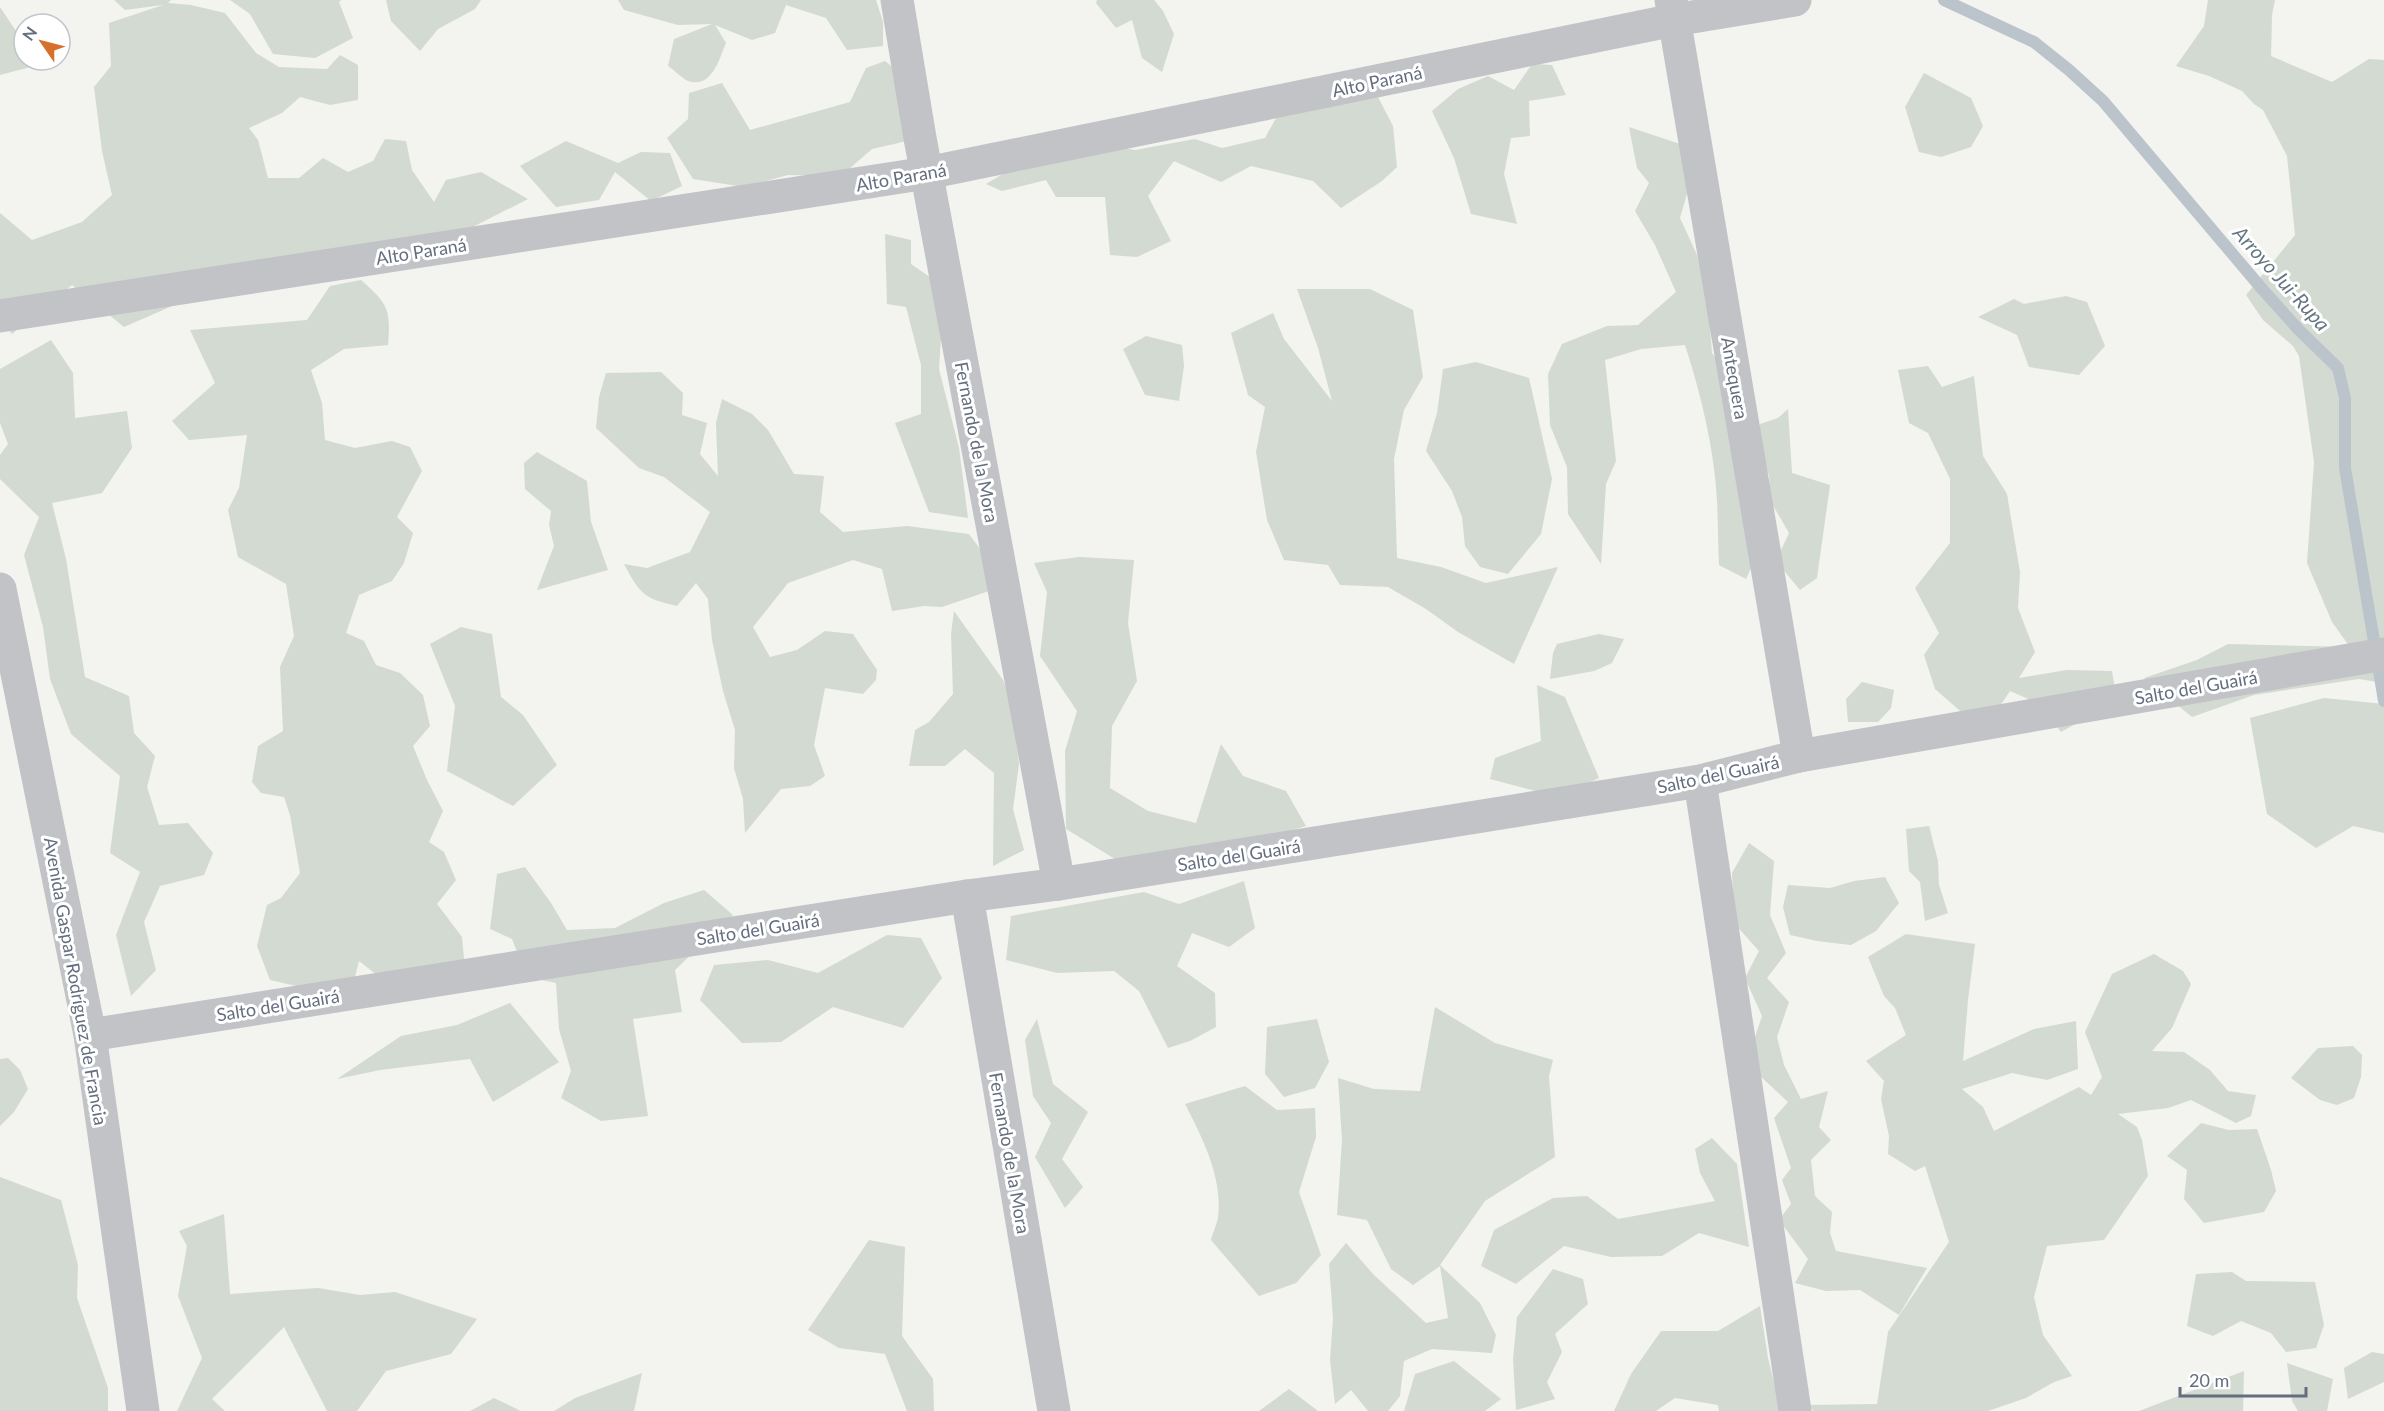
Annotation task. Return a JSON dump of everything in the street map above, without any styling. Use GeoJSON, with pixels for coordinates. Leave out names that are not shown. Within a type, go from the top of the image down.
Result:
{"type":"FeatureCollection","features":[{"type":"Feature","properties":{"kind":"street","name":"Fernando de la Mora"},"geometry":{"type":"LineString","coordinates":[[897,0],[1059,884]]}},
{"type":"Feature","properties":{"kind":"street","name":"Alto Paraná"},"geometry":{"type":"LineString","coordinates":[[0,316],[927,173],[1673,10],[1795,0]]}},
{"type":"Feature","properties":{"kind":"street","name":"Antequera"},"geometry":{"type":"LineString","coordinates":[[1673,10],[1798,756]]}},
{"type":"Feature","properties":{"kind":"street","name":"Avenida Gaspar Rodríguez de Francia"},"geometry":{"type":"LineString","coordinates":[[0,589],[90,1035],[143,1411]]}},
{"type":"Feature","properties":{"kind":"street","name":"Salto del Guairá"},"geometry":{"type":"LineString","coordinates":[[90,1035],[1700,782],[1798,756],[2384,654]]}},
{"type":"Feature","properties":{"kind":"street"},"geometry":{"type":"LineString","coordinates":[[1700,782],[1795,1411]]}},
{"type":"Feature","properties":{"kind":"street","name":"Fernando de la Mora"},"geometry":{"type":"LineString","coordinates":[[967,896],[1054,1411]]}},
{"type":"Feature","properties":{"kind":"shaded area"},"geometry":{"type":"Polygon","coordinates":[[[114,0],[171,0],[168,3],[191,5],[225,13],[256,53],[279,67],[327,69],[340,55],[358,65],[358,100],[330,105],[300,97],[282,113],[249,128],[258,140],[268,178],[299,178],[323,158],[348,172],[373,161],[385,139],[406,141],[412,170],[434,202],[446,180],[481,172],[528,199],[453,237],[186,300],[124,327],[72,285],[12,334],[0,320],[0,213],[32,240],[82,222],[112,195],[102,151],[94,87],[111,66],[109,23],[163,5],[125,10],[114,0]]]}},
{"type":"Feature","properties":{"kind":"shaded area"},"geometry":{"type":"Polygon","coordinates":[[[230,0],[341,0],[339,2],[353,38],[315,58],[273,54],[250,14],[230,0]]]}},
{"type":"Feature","properties":{"kind":"shaded area"},"geometry":{"type":"Polygon","coordinates":[[[386,0],[481,0],[475,9],[438,29],[420,51],[391,21],[386,0]]]}},
{"type":"Feature","properties":{"kind":"shaded area"},"geometry":{"type":"Polygon","coordinates":[[[618,0],[876,0],[883,22],[883,46],[847,50],[826,18],[786,5],[775,33],[752,40],[715,25],[726,43],[717,64],[709,77],[703,81],[688,81],[668,66],[674,39],[712,24],[678,25],[624,10],[618,0]]]}},
{"type":"Feature","properties":{"kind":"shaded area"},"geometry":{"type":"Polygon","coordinates":[[[1097,0],[1154,0],[1163,11],[1174,34],[1162,72],[1142,58],[1132,20],[1116,28],[1096,3],[1097,0]]]}},
{"type":"Feature","properties":{"kind":"shaded area"},"geometry":{"type":"Polygon","coordinates":[[[2208,0],[2275,0],[2272,15],[2271,56],[2332,82],[2369,59],[2384,60],[2384,683],[2359,679],[2254,695],[2192,717],[2144,678],[2197,660],[2228,644],[2350,647],[2332,622],[2307,563],[2314,462],[2299,356],[2293,346],[2263,320],[2246,295],[2295,235],[2287,156],[2263,110],[2242,91],[2209,76],[2176,66],[2204,26],[2208,0]]]}},
{"type":"Feature","properties":{"kind":"shaded area"},"geometry":{"type":"Polygon","coordinates":[[[0,7],[12,25],[12,72],[0,75],[0,7]]]}},
{"type":"Feature","properties":{"kind":"shaded area"},"geometry":{"type":"Polygon","coordinates":[[[885,61],[911,82],[920,138],[872,149],[841,176],[788,175],[744,187],[693,179],[667,138],[688,119],[689,93],[722,83],[750,130],[850,102],[866,68],[885,61]]]}},
{"type":"Feature","properties":{"kind":"shaded area"},"geometry":{"type":"Polygon","coordinates":[[[1532,64],[1552,65],[1566,95],[1529,101],[1530,136],[1511,138],[1504,174],[1517,224],[1471,214],[1454,158],[1432,111],[1458,89],[1488,76],[1514,90],[1532,64]]]}},
{"type":"Feature","properties":{"kind":"shaded area"},"geometry":{"type":"Polygon","coordinates":[[[1924,73],[1971,98],[1983,126],[1971,147],[1941,157],[1919,152],[1905,107],[1924,73]]]}},
{"type":"Feature","properties":{"kind":"shaded area"},"geometry":{"type":"Polygon","coordinates":[[[1378,97],[1393,126],[1397,167],[1382,181],[1341,208],[1313,181],[1251,166],[1221,182],[1174,161],[1148,196],[1171,241],[1137,257],[1110,255],[1105,197],[1056,197],[1046,180],[1002,191],[986,184],[1011,169],[1084,141],[1135,150],[1195,139],[1222,148],[1265,138],[1281,109],[1378,97]]]}},
{"type":"Feature","properties":{"kind":"shaded area"},"geometry":{"type":"Polygon","coordinates":[[[1629,127],[1680,144],[1691,180],[1680,218],[1697,255],[1708,302],[1712,353],[1728,376],[1756,557],[1746,579],[1719,565],[1713,460],[1701,402],[1685,345],[1641,349],[1605,360],[1616,461],[1606,484],[1601,564],[1568,514],[1567,467],[1550,425],[1548,374],[1562,344],[1607,326],[1638,325],[1676,292],[1655,245],[1635,211],[1649,183],[1637,168],[1629,127]]]}},
{"type":"Feature","properties":{"kind":"shaded area"},"geometry":{"type":"Polygon","coordinates":[[[566,141],[618,163],[641,152],[670,153],[682,186],[651,201],[615,172],[599,200],[556,207],[520,166],[566,141]]]}},
{"type":"Feature","properties":{"kind":"shaded area"},"geometry":{"type":"Polygon","coordinates":[[[885,234],[911,240],[911,264],[934,280],[942,320],[939,369],[959,448],[968,518],[929,512],[895,423],[921,414],[921,365],[906,307],[887,304],[885,234]]]}},
{"type":"Feature","properties":{"kind":"shaded area"},"geometry":{"type":"Polygon","coordinates":[[[361,280],[377,295],[386,308],[389,323],[388,345],[344,349],[311,370],[322,403],[325,440],[355,448],[392,441],[410,447],[422,471],[397,517],[413,533],[404,563],[392,581],[359,595],[346,633],[364,641],[376,665],[400,673],[423,695],[430,726],[413,746],[443,811],[429,842],[444,852],[456,880],[437,904],[462,937],[464,959],[450,978],[377,975],[359,961],[354,981],[305,988],[270,980],[257,946],[267,905],[281,898],[300,873],[290,815],[284,797],[261,793],[252,782],[258,746],[283,731],[280,667],[294,636],[286,584],[238,557],[228,510],[239,488],[247,435],[189,440],[172,421],[215,383],[190,330],[307,320],[330,286],[361,280]]]}},
{"type":"Feature","properties":{"kind":"shaded area"},"geometry":{"type":"Polygon","coordinates":[[[1297,289],[1370,289],[1413,310],[1423,377],[1404,410],[1394,459],[1397,558],[1441,567],[1486,583],[1558,567],[1514,664],[1458,632],[1426,609],[1388,587],[1340,585],[1328,565],[1284,560],[1267,520],[1256,452],[1265,407],[1248,395],[1231,333],[1273,313],[1284,339],[1332,401],[1318,348],[1297,289]]]}},
{"type":"Feature","properties":{"kind":"shaded area"},"geometry":{"type":"Polygon","coordinates":[[[2066,296],[2087,302],[2105,346],[2079,375],[2029,367],[2017,335],[1978,317],[2014,299],[2024,304],[2066,296]]]}},
{"type":"Feature","properties":{"kind":"shaded area"},"geometry":{"type":"Polygon","coordinates":[[[1146,336],[1182,345],[1184,366],[1179,401],[1145,395],[1123,349],[1146,336]]]}},
{"type":"Feature","properties":{"kind":"shaded area"},"geometry":{"type":"Polygon","coordinates":[[[51,340],[73,373],[75,418],[127,411],[132,448],[102,493],[52,503],[66,559],[85,677],[129,696],[134,733],[155,756],[147,787],[159,825],[188,823],[213,853],[204,875],[160,886],[144,922],[156,970],[131,996],[116,935],[140,872],[110,853],[120,776],[71,734],[50,679],[43,627],[24,555],[39,517],[0,479],[0,455],[8,444],[0,423],[0,369],[51,340]]]}},
{"type":"Feature","properties":{"kind":"shaded area"},"geometry":{"type":"Polygon","coordinates":[[[1476,362],[1529,378],[1552,479],[1541,534],[1508,574],[1480,567],[1465,546],[1462,517],[1452,491],[1426,451],[1437,413],[1443,369],[1476,362]]]}},
{"type":"Feature","properties":{"kind":"shaded area"},"geometry":{"type":"Polygon","coordinates":[[[1928,366],[1942,387],[1974,376],[1983,456],[2007,494],[2020,572],[2018,608],[2035,652],[2019,678],[2067,670],[2112,671],[2117,701],[2061,732],[2040,704],[2010,691],[1983,731],[1935,689],[1924,655],[1939,633],[1915,588],[1950,543],[1950,479],[1928,433],[1909,423],[1898,370],[1928,366]]]}},
{"type":"Feature","properties":{"kind":"shaded area"},"geometry":{"type":"Polygon","coordinates":[[[661,372],[683,393],[682,415],[707,423],[700,454],[718,476],[716,423],[722,399],[752,414],[768,430],[794,474],[824,476],[820,512],[843,532],[907,526],[969,534],[992,565],[989,591],[942,607],[924,606],[892,611],[882,569],[853,560],[788,583],[753,627],[770,657],[797,650],[825,631],[853,634],[877,670],[876,680],[863,694],[825,688],[814,745],[825,776],[810,786],[781,789],[745,833],[743,799],[734,768],[735,730],[723,691],[712,640],[708,599],[696,583],[677,606],[657,600],[639,589],[624,564],[647,568],[690,552],[710,512],[664,477],[639,468],[596,428],[599,397],[606,373],[661,372]]]}},
{"type":"Feature","properties":{"kind":"shaded area"},"geometry":{"type":"Polygon","coordinates":[[[1788,409],[1792,473],[1830,485],[1817,578],[1800,590],[1776,561],[1789,533],[1771,502],[1769,475],[1760,454],[1760,424],[1778,418],[1788,409]]]}},
{"type":"Feature","properties":{"kind":"shaded area"},"geometry":{"type":"Polygon","coordinates":[[[537,452],[587,481],[591,522],[608,570],[537,590],[554,546],[549,525],[551,511],[525,489],[524,463],[537,452]]]}},
{"type":"Feature","properties":{"kind":"shaded area"},"geometry":{"type":"Polygon","coordinates":[[[1079,557],[1134,560],[1128,623],[1137,681],[1112,726],[1110,788],[1148,811],[1196,823],[1221,744],[1243,776],[1286,791],[1306,826],[1182,864],[1115,859],[1066,829],[1065,751],[1077,711],[1040,656],[1047,592],[1034,563],[1079,557]]]}},
{"type":"Feature","properties":{"kind":"shaded area"},"geometry":{"type":"Polygon","coordinates":[[[954,611],[1003,680],[1011,701],[1019,764],[1013,809],[1024,850],[993,866],[994,773],[965,749],[945,766],[909,766],[915,730],[929,722],[953,694],[951,634],[954,611]]]}},
{"type":"Feature","properties":{"kind":"shaded area"},"geometry":{"type":"Polygon","coordinates":[[[461,627],[492,634],[501,697],[523,715],[557,765],[513,806],[447,771],[455,706],[430,644],[461,627]]]}},
{"type":"Feature","properties":{"kind":"shaded area"},"geometry":{"type":"Polygon","coordinates":[[[1599,634],[1624,639],[1612,663],[1594,671],[1550,679],[1553,653],[1557,644],[1599,634]]]}},
{"type":"Feature","properties":{"kind":"shaded area"},"geometry":{"type":"Polygon","coordinates":[[[1862,682],[1894,690],[1891,708],[1878,722],[1848,722],[1846,699],[1862,682]]]}},
{"type":"Feature","properties":{"kind":"shaded area"},"geometry":{"type":"Polygon","coordinates":[[[1537,685],[1565,697],[1599,778],[1567,793],[1547,794],[1490,779],[1495,758],[1541,741],[1537,685]]]}},
{"type":"Feature","properties":{"kind":"shaded area"},"geometry":{"type":"Polygon","coordinates":[[[2324,698],[2384,704],[2384,833],[2353,826],[2316,848],[2267,814],[2250,718],[2324,698]]]}},
{"type":"Feature","properties":{"kind":"shaded area"},"geometry":{"type":"Polygon","coordinates":[[[1929,826],[1938,861],[1939,885],[1948,913],[1925,921],[1920,882],[1909,871],[1906,829],[1929,826]]]}},
{"type":"Feature","properties":{"kind":"shaded area"},"geometry":{"type":"Polygon","coordinates":[[[1749,843],[1774,861],[1770,915],[1786,953],[1767,978],[1789,1002],[1777,1037],[1784,1065],[1801,1099],[1828,1091],[1819,1127],[1831,1140],[1811,1160],[1815,1196],[1832,1212],[1830,1233],[1836,1251],[1927,1268],[1899,1315],[1860,1290],[1826,1291],[1795,1283],[1808,1259],[1779,1220],[1791,1204],[1782,1180],[1791,1168],[1774,1118],[1788,1102],[1759,1075],[1752,1046],[1762,1016],[1745,978],[1759,951],[1734,923],[1732,873],[1749,843]]]}},
{"type":"Feature","properties":{"kind":"shaded area"},"geometry":{"type":"Polygon","coordinates":[[[525,867],[567,930],[615,928],[664,903],[704,890],[733,915],[675,970],[682,1012],[633,1019],[648,1116],[601,1121],[561,1098],[571,1071],[559,1029],[556,983],[527,977],[512,939],[490,929],[497,874],[525,867]]]}},
{"type":"Feature","properties":{"kind":"shaded area"},"geometry":{"type":"Polygon","coordinates":[[[1885,877],[1899,903],[1876,931],[1851,945],[1790,935],[1783,907],[1788,885],[1830,888],[1854,881],[1885,877]]]}},
{"type":"Feature","properties":{"kind":"shaded area"},"geometry":{"type":"Polygon","coordinates":[[[1244,881],[1255,928],[1229,947],[1192,933],[1177,966],[1215,993],[1216,1027],[1190,1041],[1168,1048],[1139,991],[1114,971],[1057,973],[1006,960],[1011,916],[1144,892],[1179,904],[1244,881]]]}},
{"type":"Feature","properties":{"kind":"shaded area"},"geometry":{"type":"Polygon","coordinates":[[[1906,934],[1975,944],[1963,1061],[2034,1029],[2076,1021],[2078,1069],[2047,1080],[2012,1073],[1962,1089],[1983,1107],[1994,1131],[2079,1087],[2091,1095],[2102,1077],[2085,1032],[2112,974],[2154,954],[2183,971],[2191,984],[2172,1028],[2152,1051],[2184,1052],[2210,1070],[2228,1091],[2256,1095],[2251,1116],[2236,1123],[2191,1100],[2168,1108],[2118,1114],[2137,1127],[2142,1140],[2148,1176],[2104,1240],[2047,1246],[2034,1297],[2043,1335],[2072,1376],[2054,1382],[2026,1398],[1988,1411],[1813,1411],[1810,1405],[1877,1404],[1888,1332],[1949,1242],[1925,1166],[1915,1171],[1888,1154],[1889,1136],[1881,1099],[1884,1081],[1866,1061],[1906,1035],[1895,1008],[1884,996],[1868,957],[1906,934]]]}},
{"type":"Feature","properties":{"kind":"shaded area"},"geometry":{"type":"Polygon","coordinates":[[[887,935],[921,938],[942,978],[903,1028],[833,1007],[781,1042],[742,1043],[700,1000],[714,965],[768,960],[818,973],[887,935]]]}},
{"type":"Feature","properties":{"kind":"shaded area"},"geometry":{"type":"Polygon","coordinates":[[[510,1003],[559,1062],[493,1102],[470,1059],[380,1070],[337,1079],[401,1036],[457,1025],[510,1003]]]}},
{"type":"Feature","properties":{"kind":"shaded area"},"geometry":{"type":"Polygon","coordinates":[[[1435,1007],[1495,1043],[1553,1060],[1549,1076],[1555,1157],[1485,1201],[1440,1265],[1480,1303],[1496,1335],[1492,1353],[1432,1349],[1404,1361],[1400,1396],[1388,1411],[1368,1411],[1351,1390],[1335,1404],[1330,1360],[1333,1318],[1329,1264],[1346,1243],[1374,1275],[1426,1323],[1448,1318],[1440,1266],[1413,1285],[1391,1269],[1367,1220],[1337,1215],[1342,1140],[1338,1078],[1374,1089],[1420,1091],[1435,1007]]]}},
{"type":"Feature","properties":{"kind":"shaded area"},"geometry":{"type":"Polygon","coordinates":[[[1037,1019],[1053,1084],[1088,1112],[1062,1159],[1083,1187],[1065,1208],[1035,1157],[1051,1123],[1033,1096],[1025,1040],[1037,1019]]]}},
{"type":"Feature","properties":{"kind":"shaded area"},"geometry":{"type":"Polygon","coordinates":[[[1317,1019],[1329,1062],[1315,1088],[1284,1097],[1265,1074],[1267,1027],[1317,1019]]]}},
{"type":"Feature","properties":{"kind":"shaded area"},"geometry":{"type":"Polygon","coordinates":[[[2353,1046],[2362,1055],[2361,1077],[2354,1098],[2337,1105],[2320,1100],[2291,1078],[2318,1048],[2353,1046]]]}},
{"type":"Feature","properties":{"kind":"shaded area"},"geometry":{"type":"Polygon","coordinates":[[[8,1058],[20,1070],[28,1089],[14,1112],[0,1126],[0,1059],[8,1058]]]}},
{"type":"Feature","properties":{"kind":"shaded area"},"geometry":{"type":"Polygon","coordinates":[[[1245,1086],[1277,1110],[1315,1108],[1316,1137],[1299,1192],[1321,1255],[1296,1283],[1259,1296],[1211,1240],[1218,1217],[1217,1188],[1210,1158],[1185,1104],[1245,1086]]]}},
{"type":"Feature","properties":{"kind":"shaded area"},"geometry":{"type":"Polygon","coordinates":[[[2201,1123],[2229,1130],[2257,1129],[2276,1191],[2264,1212],[2204,1223],[2184,1199],[2187,1170],[2167,1156],[2201,1123]]]}},
{"type":"Feature","properties":{"kind":"shaded area"},"geometry":{"type":"Polygon","coordinates":[[[1712,1138],[1737,1164],[1749,1247],[1699,1233],[1662,1256],[1611,1257],[1564,1246],[1516,1284],[1481,1266],[1494,1230],[1553,1198],[1587,1196],[1618,1219],[1715,1201],[1700,1173],[1695,1149],[1712,1138]]]}},
{"type":"Feature","properties":{"kind":"shaded area"},"geometry":{"type":"Polygon","coordinates":[[[0,1177],[61,1200],[78,1265],[77,1298],[108,1388],[108,1411],[0,1411],[0,1177]]]}},
{"type":"Feature","properties":{"kind":"shaded area"},"geometry":{"type":"Polygon","coordinates":[[[224,1214],[230,1294],[318,1288],[360,1295],[395,1292],[477,1319],[451,1354],[386,1371],[357,1411],[327,1411],[284,1327],[212,1399],[225,1411],[177,1411],[202,1358],[178,1296],[187,1246],[179,1231],[224,1214]]]}},
{"type":"Feature","properties":{"kind":"shaded area"},"geometry":{"type":"Polygon","coordinates":[[[869,1240],[905,1247],[902,1336],[933,1379],[934,1411],[907,1411],[885,1354],[839,1348],[808,1330],[869,1240]]]}},
{"type":"Feature","properties":{"kind":"shaded area"},"geometry":{"type":"Polygon","coordinates":[[[1553,1269],[1583,1279],[1588,1304],[1555,1334],[1562,1352],[1547,1382],[1555,1399],[1516,1410],[1513,1359],[1517,1317],[1553,1269]]]}},
{"type":"Feature","properties":{"kind":"shaded area"},"geometry":{"type":"Polygon","coordinates":[[[2232,1272],[2246,1281],[2315,1282],[2324,1325],[2316,1348],[2286,1352],[2271,1333],[2241,1321],[2213,1336],[2187,1326],[2196,1274],[2232,1272]]]}},
{"type":"Feature","properties":{"kind":"shaded area"},"geometry":{"type":"Polygon","coordinates":[[[1760,1306],[1768,1358],[1781,1411],[1719,1411],[1718,1405],[1675,1398],[1656,1411],[1614,1411],[1631,1374],[1661,1331],[1718,1331],[1760,1306]]]}},
{"type":"Feature","properties":{"kind":"shaded area"},"geometry":{"type":"Polygon","coordinates":[[[2372,1352],[2384,1354],[2384,1382],[2348,1399],[2344,1368],[2372,1352]]]}},
{"type":"Feature","properties":{"kind":"shaded area"},"geometry":{"type":"Polygon","coordinates":[[[1454,1361],[1501,1399],[1485,1411],[1404,1411],[1415,1374],[1454,1361]]]}},
{"type":"Feature","properties":{"kind":"shaded area"},"geometry":{"type":"Polygon","coordinates":[[[2287,1363],[2333,1379],[2327,1411],[2298,1411],[2292,1401],[2287,1363]]]}},
{"type":"Feature","properties":{"kind":"shaded area"},"geometry":{"type":"Polygon","coordinates":[[[2244,1371],[2243,1411],[2139,1411],[2244,1371]]]}},
{"type":"Feature","properties":{"kind":"shaded area"},"geometry":{"type":"Polygon","coordinates":[[[642,1373],[634,1411],[554,1411],[575,1398],[642,1373]]]}},
{"type":"Feature","properties":{"kind":"shaded area"},"geometry":{"type":"Polygon","coordinates":[[[1289,1389],[1318,1411],[1259,1411],[1289,1389]]]}},
{"type":"Feature","properties":{"kind":"shaded area"},"geometry":{"type":"Polygon","coordinates":[[[494,1398],[521,1411],[470,1411],[494,1398]]]}},
{"type":"Feature","properties":{"kind":"waterway","name":"Arroyo Jui-Rupa"},"geometry":{"type":"LineString","coordinates":[[1944,0],[2034,42],[2103,101],[2263,290],[2298,329],[2338,368],[2345,398],[2345,468],[2384,701]]}}]}
